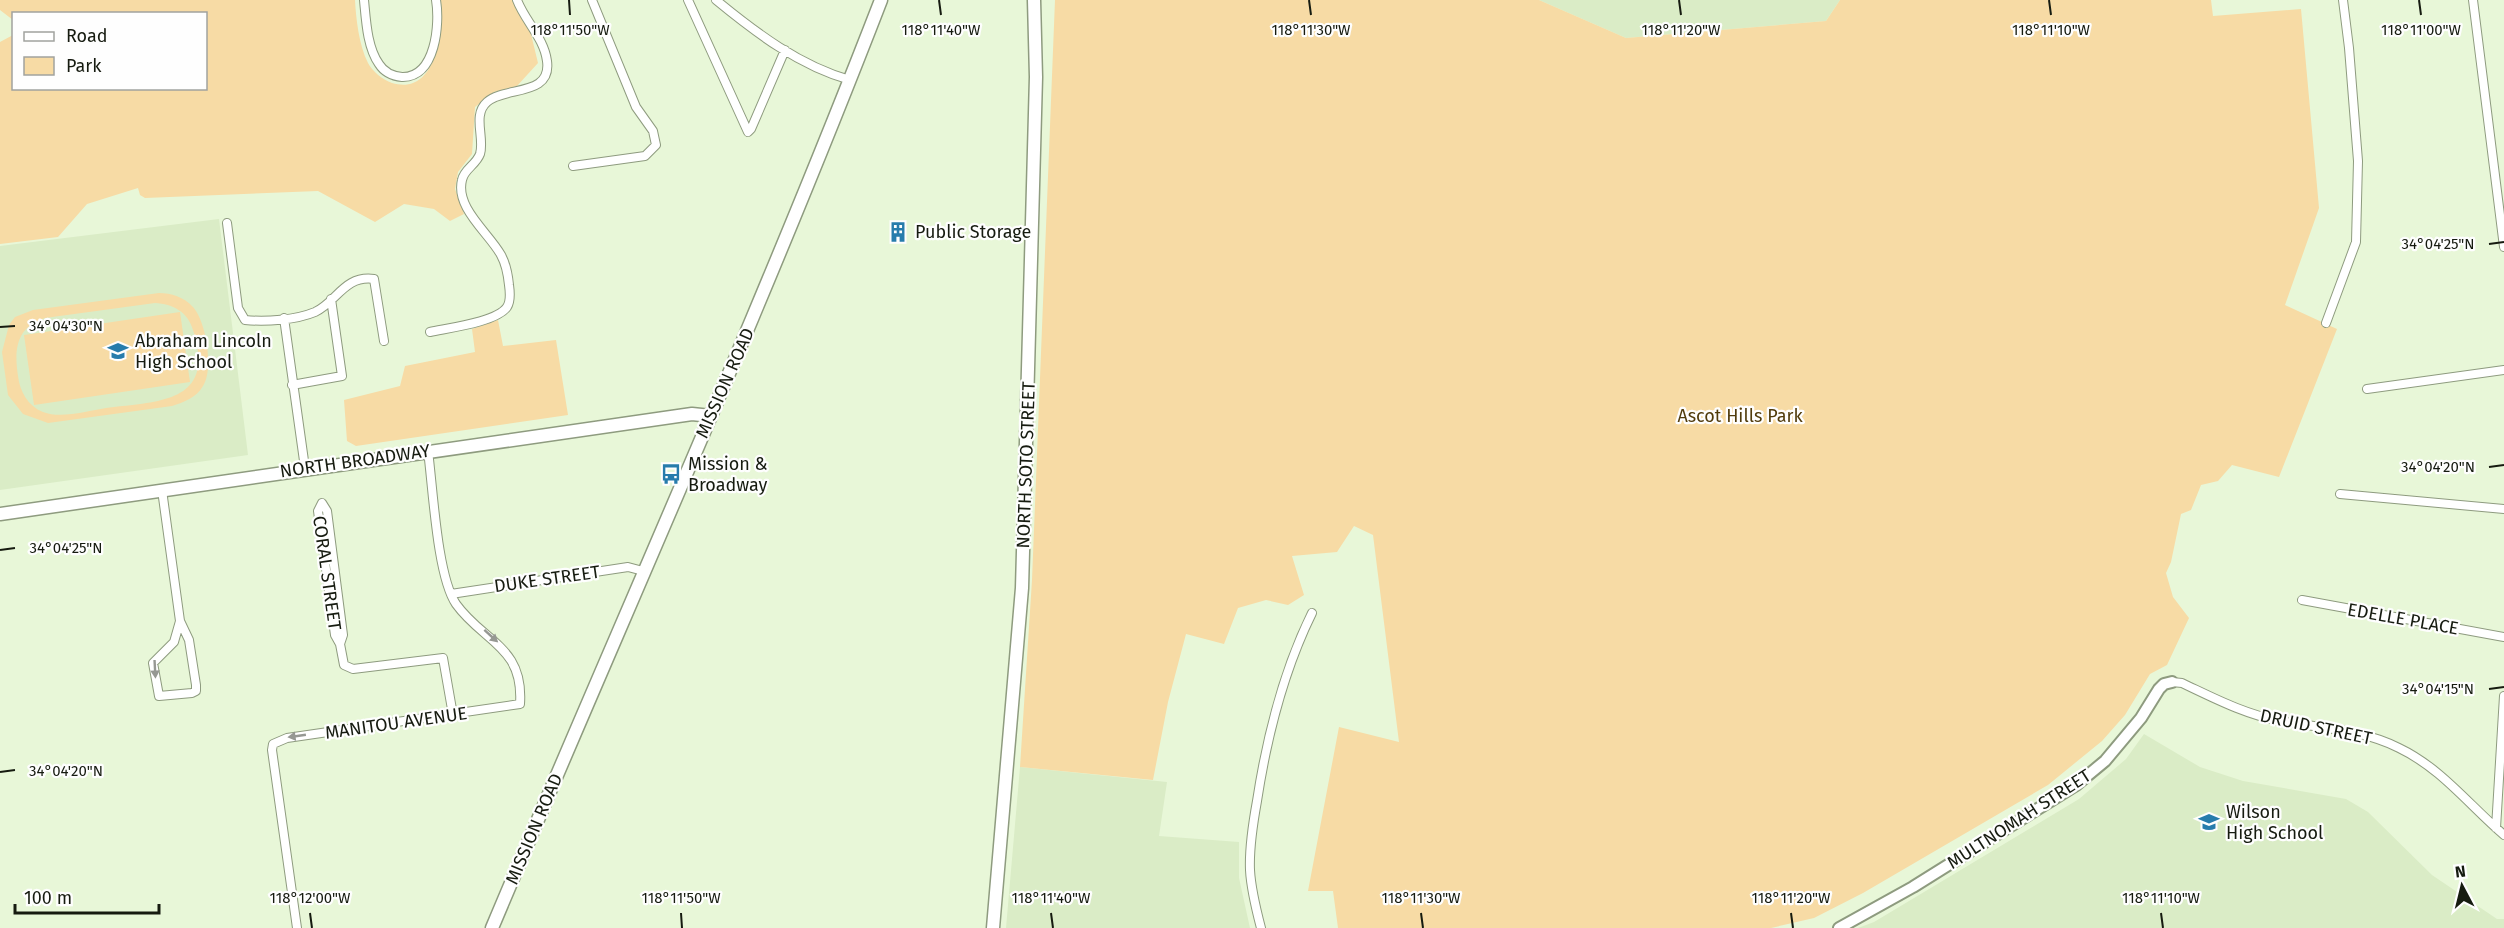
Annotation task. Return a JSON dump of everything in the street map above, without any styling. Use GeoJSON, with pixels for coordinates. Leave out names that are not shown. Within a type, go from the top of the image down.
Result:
{"type":"FeatureCollection","features":[{"type":"Feature","properties":{"kind":"main road","name":"MISSION ROAD"},"geometry":{"type":"LineString","coordinates":[[492,928],[643,571],[740,350],[881,0]]}},
{"type":"Feature","properties":{"kind":"main road","name":"NORTH SOTO STREET"},"geometry":{"type":"LineString","coordinates":[[993,928],[1022,588],[1036,77],[1034,0]]}},
{"type":"Feature","properties":{"kind":"main road","name":"NORTH BROADWAY"},"geometry":{"type":"LineString","coordinates":[[0,514],[305,468],[692,414],[711,416]]}},
{"type":"Feature","properties":{"kind":"street"},"geometry":{"type":"LineString","coordinates":[[364,0],[372,49],[378,63],[388,73],[399,77],[416,74],[431,55],[437,26],[436,0]]}},
{"type":"Feature","properties":{"kind":"street"},"geometry":{"type":"LineString","coordinates":[[430,332],[496,316],[507,307],[510,295],[505,264],[473,216],[462,195],[461,181],[480,154],[482,108],[488,101],[499,96],[534,86],[543,81],[548,73],[545,52],[517,0]]}},
{"type":"Feature","properties":{"kind":"street"},"geometry":{"type":"LineString","coordinates":[[573,166],[645,156],[656,145],[653,131],[636,107],[592,0]]}},
{"type":"Feature","properties":{"kind":"street"},"geometry":{"type":"LineString","coordinates":[[688,0],[748,132],[785,50]]}},
{"type":"Feature","properties":{"kind":"street"},"geometry":{"type":"LineString","coordinates":[[716,0],[744,23],[785,50],[828,74],[850,80]]}},
{"type":"Feature","properties":{"kind":"street"},"geometry":{"type":"LineString","coordinates":[[2326,323],[2356,242],[2358,161],[2343,0]]}},
{"type":"Feature","properties":{"kind":"street"},"geometry":{"type":"LineString","coordinates":[[2473,0],[2504,247]]}},
{"type":"Feature","properties":{"kind":"street"},"geometry":{"type":"LineString","coordinates":[[228,223],[241,316],[245,320],[284,318],[313,313],[350,284],[367,278],[374,279],[384,341]]}},
{"type":"Feature","properties":{"kind":"street"},"geometry":{"type":"LineString","coordinates":[[292,385],[342,376],[331,299]]}},
{"type":"Feature","properties":{"kind":"street"},"geometry":{"type":"LineString","coordinates":[[284,318],[305,468]]}},
{"type":"Feature","properties":{"kind":"street"},"geometry":{"type":"LineString","coordinates":[[2367,389],[2504,370]]}},
{"type":"Feature","properties":{"kind":"street"},"geometry":{"type":"LineString","coordinates":[[428,451],[443,570],[451,594]]}},
{"type":"Feature","properties":{"kind":"street"},"geometry":{"type":"LineString","coordinates":[[162,490],[180,621],[192,650],[196,690],[192,693],[159,696],[153,663],[174,642],[180,621]]}},
{"type":"Feature","properties":{"kind":"street"},"geometry":{"type":"LineString","coordinates":[[2340,495],[2504,509]]}},
{"type":"Feature","properties":{"kind":"street","name":"CORAL STREET"},"geometry":{"type":"LineString","coordinates":[[340,644],[344,635],[327,511],[322,503],[318,507],[335,635],[340,644],[346,668],[443,658],[453,715]]}},
{"type":"Feature","properties":{"kind":"street","name":"DUKE STREET"},"geometry":{"type":"LineString","coordinates":[[451,594],[628,567],[643,571]]}},
{"type":"Feature","properties":{"kind":"street","name":"MANITOU AVENUE"},"geometry":{"type":"LineString","coordinates":[[297,928],[273,744],[287,738],[520,704],[518,677],[510,656],[458,606],[451,594]]}},
{"type":"Feature","properties":{"kind":"street","name":"EDELLE PLACE"},"geometry":{"type":"LineString","coordinates":[[2302,600],[2504,637]]}},
{"type":"Feature","properties":{"kind":"street"},"geometry":{"type":"LineString","coordinates":[[1261,928],[1255,906],[1250,869],[1252,831],[1265,749],[1283,686],[1312,613]]}},
{"type":"Feature","properties":{"kind":"street","name":"DRUID STREET"},"geometry":{"type":"LineString","coordinates":[[2172,682],[2182,683],[2243,711],[2279,720],[2341,729],[2398,747],[2425,762],[2504,835]]}},
{"type":"Feature","properties":{"kind":"street","name":"MULTNOMAH STREET"},"geometry":{"type":"LineString","coordinates":[[1839,928],[1912,887],[2076,785],[2105,761],[2141,718],[2159,689],[2164,684],[2172,682]]}},
{"type":"Feature","properties":{"kind":"street"},"geometry":{"type":"LineString","coordinates":[[2496,828],[2504,696]]}},
{"type":"Feature","properties":{"kind":"shaded area"},"geometry":{"type":"Polygon","coordinates":[[[1539,0],[1840,0],[1826,21],[1626,38],[1539,0]]]}},
{"type":"Feature","properties":{"kind":"shaded area","name":"Abraham Lincoln High School"},"geometry":{"type":"Polygon","coordinates":[[[219,219],[248,455],[0,490],[0,246],[219,219]]]}},
{"type":"Feature","properties":{"kind":"shaded area","name":"Wilson High School"},"geometry":{"type":"Polygon","coordinates":[[[2144,734],[2200,767],[2243,781],[2346,799],[2368,812],[2432,875],[2497,919],[2504,919],[2504,928],[1858,928],[1874,922],[2079,799],[2126,759],[2144,734]]]}},
{"type":"Feature","properties":{"kind":"shaded area"},"geometry":{"type":"Polygon","coordinates":[[[1020,767],[1167,782],[1159,836],[1239,842],[1239,878],[1250,928],[1006,928],[1020,767]]]}},
{"type":"Feature","properties":{"kind":"green space"},"geometry":{"type":"Polygon","coordinates":[[[0,0],[355,0],[360,40],[370,66],[389,82],[407,84],[419,80],[428,71],[434,58],[441,28],[441,0],[514,0],[516,9],[530,30],[538,63],[517,86],[494,92],[475,107],[472,154],[458,172],[455,189],[464,214],[450,221],[434,209],[404,204],[375,222],[318,191],[145,198],[140,195],[138,188],[87,204],[58,237],[0,244],[0,42],[12,36],[12,90],[207,90],[207,12],[12,12],[12,19],[0,10],[0,0]]]}},
{"type":"Feature","properties":{"kind":"green space","name":"Ascot Hills Park"},"geometry":{"type":"Polygon","coordinates":[[[1055,0],[1539,0],[1626,38],[1826,21],[1840,0],[2211,0],[2213,16],[2301,9],[2319,208],[2285,305],[2337,329],[2279,477],[2232,465],[2218,481],[2201,485],[2191,510],[2181,514],[2171,562],[2166,573],[2173,597],[2189,618],[2167,665],[2150,674],[2125,715],[2102,741],[2048,785],[1863,893],[1814,918],[1771,928],[1338,928],[1333,891],[1308,891],[1339,727],[1399,742],[1373,535],[1354,526],[1337,552],[1292,556],[1304,595],[1288,605],[1266,600],[1238,608],[1224,644],[1186,634],[1168,702],[1153,780],[1020,767],[1032,580],[1055,0]]]}},
{"type":"Feature","properties":{"kind":"green space"},"geometry":{"type":"Polygon","coordinates":[[[159,293],[177,296],[193,307],[202,323],[208,357],[208,368],[203,386],[193,397],[172,406],[48,423],[23,414],[8,395],[2,352],[9,325],[15,317],[33,310],[159,293]],[[155,303],[45,318],[35,322],[23,333],[16,357],[18,376],[26,398],[43,412],[66,415],[162,400],[178,394],[189,385],[197,372],[198,354],[193,330],[187,318],[174,307],[155,303]]]}},
{"type":"Feature","properties":{"kind":"green space"},"geometry":{"type":"Polygon","coordinates":[[[180,312],[190,382],[34,405],[24,335],[180,312]]]}},
{"type":"Feature","properties":{"kind":"green space"},"geometry":{"type":"Polygon","coordinates":[[[498,320],[503,346],[556,340],[568,415],[356,446],[347,441],[344,400],[400,386],[405,366],[475,352],[472,329],[498,320]]]}},
{"type":"Feature","properties":{"kind":"place","name":"Public Storage"},"geometry":{"type":"Point","coordinates":[898,232]}},
{"type":"Feature","properties":{"kind":"place","name":"Abraham Lincoln High School"},"geometry":{"type":"Point","coordinates":[118,351]}},
{"type":"Feature","properties":{"kind":"place","name":"Mission & Broadway"},"geometry":{"type":"Point","coordinates":[671,474]}},
{"type":"Feature","properties":{"kind":"place","name":"Wilson High School"},"geometry":{"type":"Point","coordinates":[2209,822]}}]}
